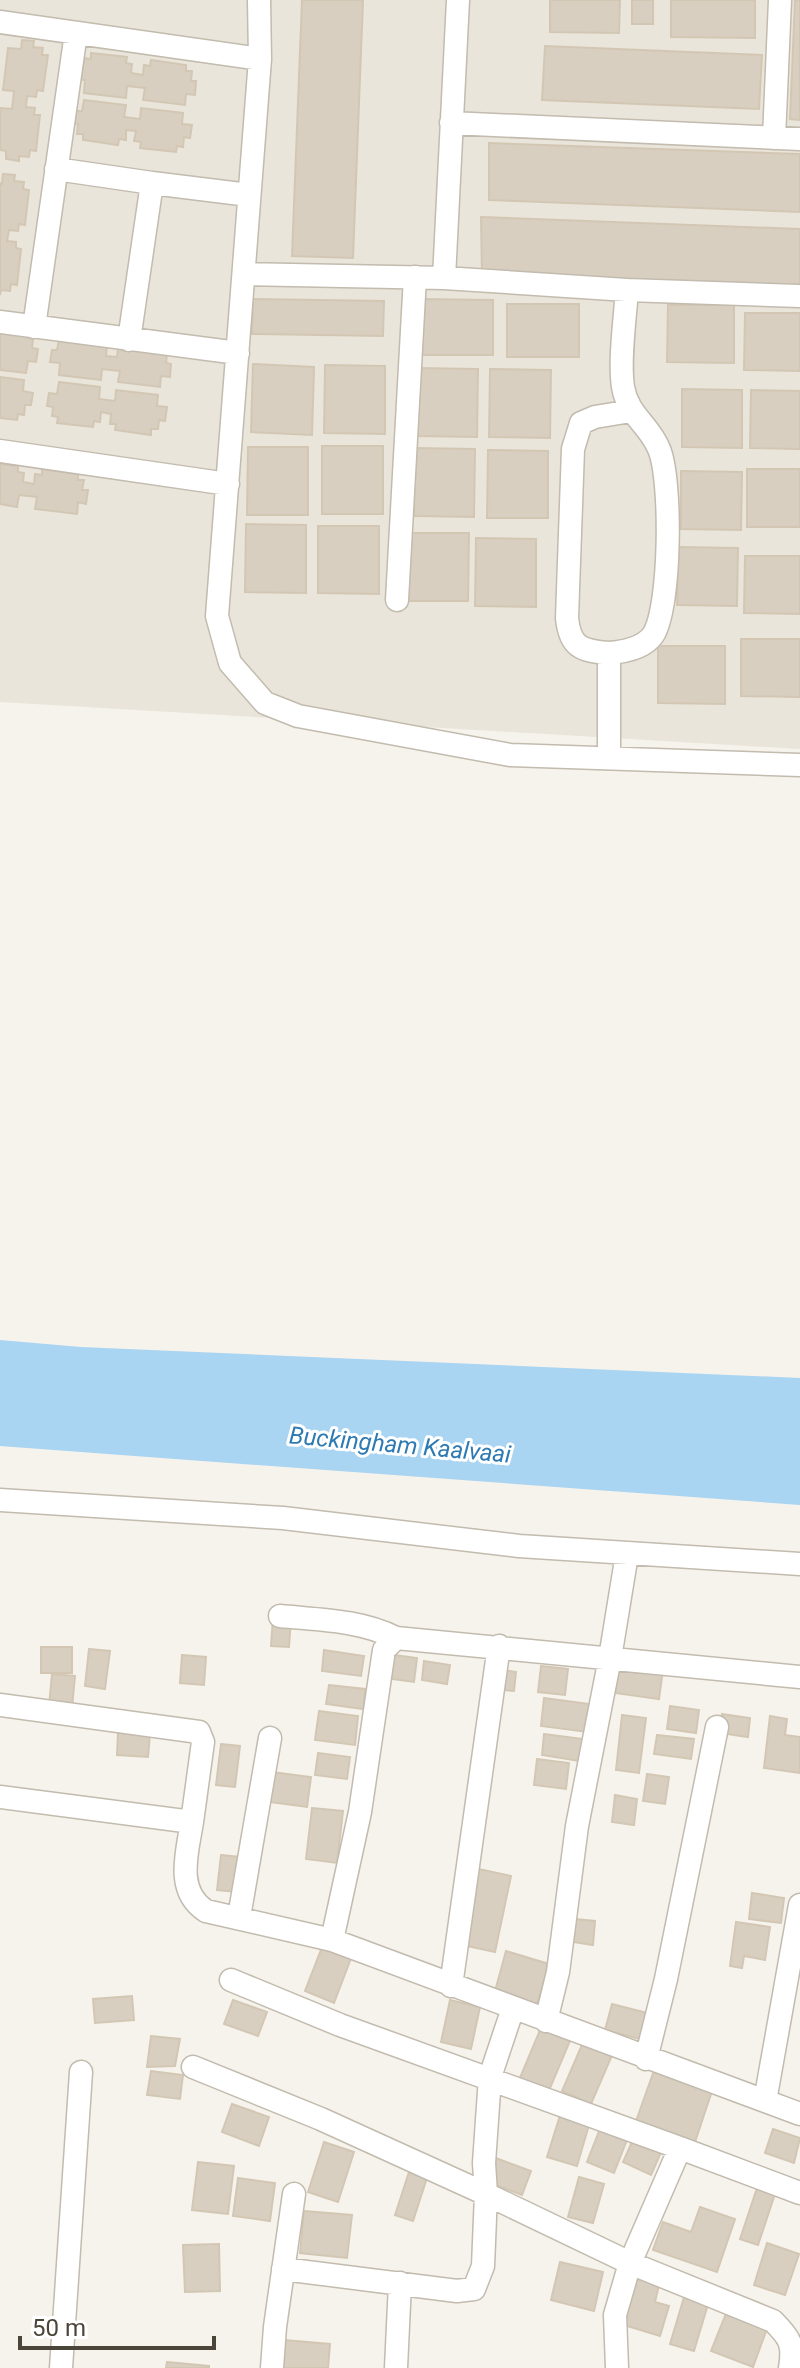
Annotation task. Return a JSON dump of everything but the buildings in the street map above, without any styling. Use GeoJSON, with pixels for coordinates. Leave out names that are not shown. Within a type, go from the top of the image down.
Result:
{"type":"FeatureCollection","features":[{"type":"Feature","properties":{"kind":"street"},"geometry":{"type":"LineString","coordinates":[[259,0],[260,59],[217,616],[230,663],[265,703],[298,716],[510,755],[800,765]]}},
{"type":"Feature","properties":{"kind":"street"},"geometry":{"type":"LineString","coordinates":[[444,278],[458,0]]}},
{"type":"Feature","properties":{"kind":"street"},"geometry":{"type":"LineString","coordinates":[[774,138],[780,0]]}},
{"type":"Feature","properties":{"kind":"street"},"geometry":{"type":"LineString","coordinates":[[0,22],[260,59]]}},
{"type":"Feature","properties":{"kind":"street"},"geometry":{"type":"LineString","coordinates":[[34,327],[76,33]]}},
{"type":"Feature","properties":{"kind":"street"},"geometry":{"type":"LineString","coordinates":[[451,123],[800,139]]}},
{"type":"Feature","properties":{"kind":"street"},"geometry":{"type":"LineString","coordinates":[[56,169],[249,195]]}},
{"type":"Feature","properties":{"kind":"street"},"geometry":{"type":"LineString","coordinates":[[129,340],[152,183]]}},
{"type":"Feature","properties":{"kind":"street"},"geometry":{"type":"LineString","coordinates":[[244,274],[444,278],[627,290],[800,296]]}},
{"type":"Feature","properties":{"kind":"street"},"geometry":{"type":"LineString","coordinates":[[397,600],[415,277]]}},
{"type":"Feature","properties":{"kind":"street"},"geometry":{"type":"LineString","coordinates":[[627,290],[623,384],[631,411],[651,432],[661,451],[668,507],[664,591],[659,620],[652,637],[626,652],[586,650],[575,644],[569,635],[567,618],[573,449],[581,423],[595,417],[631,411]]}},
{"type":"Feature","properties":{"kind":"street"},"geometry":{"type":"LineString","coordinates":[[0,322],[238,353]]}},
{"type":"Feature","properties":{"kind":"street"},"geometry":{"type":"LineString","coordinates":[[0,451],[228,484]]}},
{"type":"Feature","properties":{"kind":"street"},"geometry":{"type":"LineString","coordinates":[[609,653],[609,758]]}},
{"type":"Feature","properties":{"kind":"street"},"geometry":{"type":"LineString","coordinates":[[0,1500],[283,1518],[519,1546],[800,1564]]}},
{"type":"Feature","properties":{"kind":"street"},"geometry":{"type":"LineString","coordinates":[[546,2021],[558,1972],[577,1826],[627,1554]]}},
{"type":"Feature","properties":{"kind":"street"},"geometry":{"type":"LineString","coordinates":[[280,1616],[350,1622],[396,1638],[800,1677]]}},
{"type":"Feature","properties":{"kind":"street"},"geometry":{"type":"LineString","coordinates":[[332,1940],[360,1812],[384,1650],[396,1638]]}},
{"type":"Feature","properties":{"kind":"street"},"geometry":{"type":"LineString","coordinates":[[451,1986],[499,1646]]}},
{"type":"Feature","properties":{"kind":"street"},"geometry":{"type":"LineString","coordinates":[[0,1705],[199,1732],[203,1742],[185,1870],[189,1895],[206,1911],[332,1940],[800,2114]]}},
{"type":"Feature","properties":{"kind":"street"},"geometry":{"type":"LineString","coordinates":[[646,2059],[666,1979],[717,1727]]}},
{"type":"Feature","properties":{"kind":"street"},"geometry":{"type":"LineString","coordinates":[[239,1917],[270,1738]]}},
{"type":"Feature","properties":{"kind":"street"},"geometry":{"type":"LineString","coordinates":[[0,1797],[192,1822]]}},
{"type":"Feature","properties":{"kind":"street"},"geometry":{"type":"LineString","coordinates":[[765,2101],[800,1905]]}},
{"type":"Feature","properties":{"kind":"street"},"geometry":{"type":"LineString","coordinates":[[231,1980],[340,2025],[490,2077],[800,2193]]}},
{"type":"Feature","properties":{"kind":"street"},"geometry":{"type":"LineString","coordinates":[[283,2269],[457,2291],[474,2289],[481,2278],[483,2266],[484,2163],[490,2077],[513,2008]]}},
{"type":"Feature","properties":{"kind":"street"},"geometry":{"type":"LineString","coordinates":[[193,2067],[310,2114],[630,2263],[773,2321],[786,2334],[792,2348],[790,2368]]}},
{"type":"Feature","properties":{"kind":"street"},"geometry":{"type":"LineString","coordinates":[[61,2368],[81,2072]]}},
{"type":"Feature","properties":{"kind":"street"},"geometry":{"type":"LineString","coordinates":[[617,2368],[615,2315],[630,2263],[680,2148]]}},
{"type":"Feature","properties":{"kind":"street"},"geometry":{"type":"LineString","coordinates":[[272,2368],[294,2194]]}},
{"type":"Feature","properties":{"kind":"street"},"geometry":{"type":"LineString","coordinates":[[396,2368],[400,2283]]}},
{"type":"Feature","properties":{"kind":"shaded area"},"geometry":{"type":"Polygon","coordinates":[[[0,0],[800,0],[800,749],[0,702],[0,0]]]}},
{"type":"Feature","properties":{"kind":"water","name":"Buckingham Kaalvaai"},"geometry":{"type":"Polygon","coordinates":[[[0,1340],[81,1347],[800,1378],[800,1505],[0,1446],[0,1340]]]}}]}
